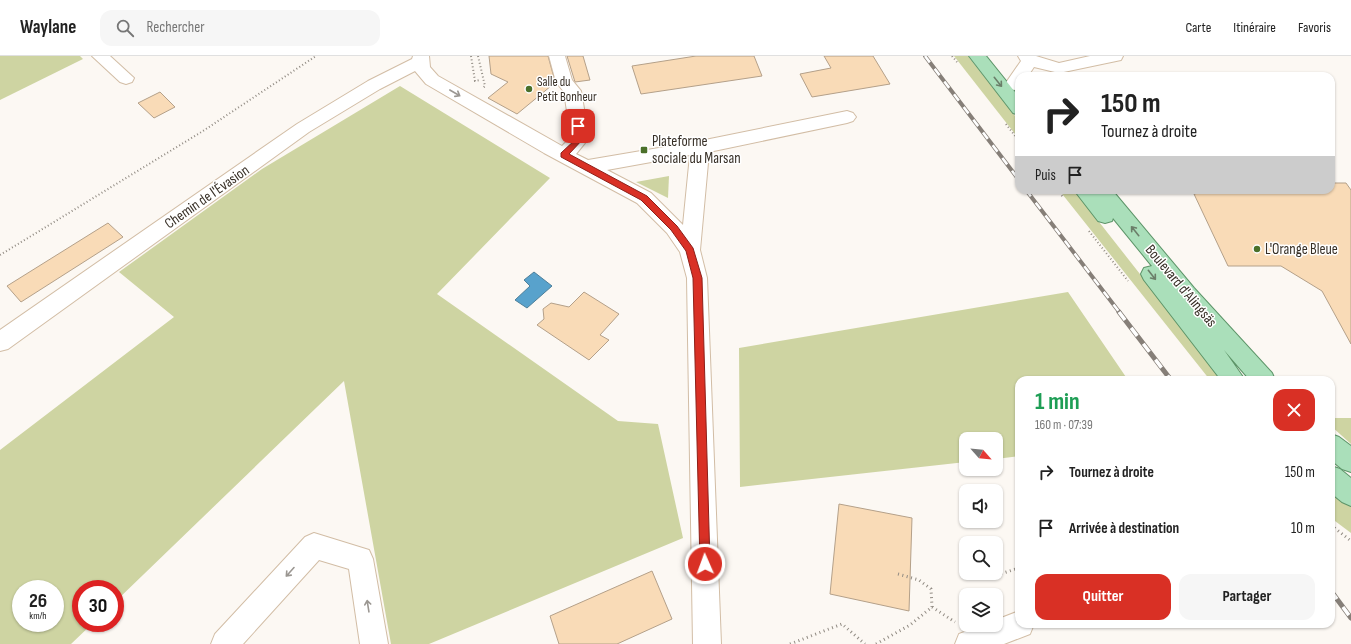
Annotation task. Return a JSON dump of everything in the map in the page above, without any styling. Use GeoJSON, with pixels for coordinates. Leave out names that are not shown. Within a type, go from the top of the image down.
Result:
{"type":"FeatureCollection","features":[{"type":"Feature","properties":{"kind":"main road"},"geometry":{"type":"LineString","coordinates":[[977,56],[1015,104]]}},
{"type":"Feature","properties":{"kind":"main road"},"geometry":{"type":"LineString","coordinates":[[992,56],[1015,84]]}},
{"type":"Feature","properties":{"kind":"main road","name":"Boulevard d'Alingsäs"},"geometry":{"type":"LineString","coordinates":[[1087,194],[1231,376]]}},
{"type":"Feature","properties":{"kind":"main road","name":"Boulevard d'Alingsäs"},"geometry":{"type":"LineString","coordinates":[[1104,194],[1187,294],[1260,376]]}},
{"type":"Feature","properties":{"kind":"main road"},"geometry":{"type":"LineString","coordinates":[[1335,448],[1351,461]]}},
{"type":"Feature","properties":{"kind":"main road"},"geometry":{"type":"LineString","coordinates":[[1335,480],[1351,494]]}},
{"type":"Feature","properties":{"kind":"street"},"geometry":{"type":"LineString","coordinates":[[100,56],[126,78]]}},
{"type":"Feature","properties":{"kind":"street"},"geometry":{"type":"LineString","coordinates":[[557,56],[564,82],[572,91],[580,138],[557,151]]}},
{"type":"Feature","properties":{"kind":"street"},"geometry":{"type":"LineString","coordinates":[[1022,72],[1028,58],[1059,68],[1115,56]]}},
{"type":"Feature","properties":{"kind":"street"},"geometry":{"type":"LineString","coordinates":[[421,63],[432,80],[585,167],[644,198],[674,228],[690,250]]}},
{"type":"Feature","properties":{"kind":"street","name":"Chemin de l'Évasion"},"geometry":{"type":"LineString","coordinates":[[0,342],[303,128],[374,85],[421,63]]}},
{"type":"Feature","properties":{"kind":"street"},"geometry":{"type":"LineString","coordinates":[[585,167],[700,147],[847,117]]}},
{"type":"Feature","properties":{"kind":"street"},"geometry":{"type":"LineString","coordinates":[[700,147],[690,250],[697,278],[707,644]]}},
{"type":"Feature","properties":{"kind":"street"},"geometry":{"type":"LineString","coordinates":[[225,644],[314,546],[360,559],[374,644]]}},
{"type":"Feature","properties":{"kind":"street"},"geometry":{"type":"LineString","coordinates":[[971,643],[1015,626]]}},
{"type":"Feature","properties":{"kind":"path"},"geometry":{"type":"LineString","coordinates":[[0,256],[203,131],[316,56]]}},
{"type":"Feature","properties":{"kind":"path"},"geometry":{"type":"LineString","coordinates":[[471,56],[475,81],[480,80]]}},
{"type":"Feature","properties":{"kind":"path"},"geometry":{"type":"LineString","coordinates":[[478,56],[485,86],[482,89]]}},
{"type":"Feature","properties":{"kind":"path"},"geometry":{"type":"LineString","coordinates":[[1335,528],[1351,541]]}},
{"type":"Feature","properties":{"kind":"path"},"geometry":{"type":"LineString","coordinates":[[1003,573],[1015,569]]}},
{"type":"Feature","properties":{"kind":"path"},"geometry":{"type":"LineString","coordinates":[[898,574],[919,580],[931,589],[932,607]]}},
{"type":"Feature","properties":{"kind":"path"},"geometry":{"type":"LineString","coordinates":[[932,607],[962,626],[971,643]]}},
{"type":"Feature","properties":{"kind":"path"},"geometry":{"type":"LineString","coordinates":[[876,644],[910,625],[932,607]]}},
{"type":"Feature","properties":{"kind":"path"},"geometry":{"type":"LineString","coordinates":[[790,644],[842,624],[864,644]]}},
{"type":"Feature","properties":{"kind":"green space"},"geometry":{"type":"Polygon","coordinates":[[[0,56],[80,56],[83,59],[0,100],[0,56]]]}},
{"type":"Feature","properties":{"kind":"green space"},"geometry":{"type":"Polygon","coordinates":[[[954,56],[968,56],[1015,116],[1015,134],[954,56]]]}},
{"type":"Feature","properties":{"kind":"green space"},"geometry":{"type":"Polygon","coordinates":[[[400,86],[550,178],[437,294],[618,421],[658,424],[683,538],[429,644],[391,644],[344,381],[124,593],[124,580],[72,580],[72,632],[84,632],[71,644],[0,644],[0,450],[174,317],[119,272],[262,169],[400,86]]]}},
{"type":"Feature","properties":{"kind":"green space"},"geometry":{"type":"Polygon","coordinates":[[[669,176],[668,198],[636,182],[669,176]]]}},
{"type":"Feature","properties":{"kind":"green space"},"geometry":{"type":"Polygon","coordinates":[[[1062,194],[1077,194],[1147,283],[1224,376],[1207,376],[1062,194]]]}},
{"type":"Feature","properties":{"kind":"green space"},"geometry":{"type":"Polygon","coordinates":[[[1068,292],[1125,376],[1015,376],[1015,457],[1003,458],[1003,432],[959,432],[959,463],[740,487],[739,348],[1068,292]]]}},
{"type":"Feature","properties":{"kind":"green space"},"geometry":{"type":"Polygon","coordinates":[[[1335,418],[1351,418],[1351,444],[1335,430],[1335,418]]]}},
{"type":"Feature","properties":{"kind":"green space"},"geometry":{"type":"Polygon","coordinates":[[[1335,488],[1351,503],[1351,533],[1335,521],[1335,488]]]}},
{"type":"Feature","properties":{"kind":"water"},"geometry":{"type":"Polygon","coordinates":[[[534,272],[552,286],[527,308],[515,300],[530,286],[524,280],[534,272]]]}},
{"type":"Feature","properties":{"kind":"building","name":"Salle du Petit Bonheur"},"geometry":{"type":"Polygon","coordinates":[[[489,56],[548,56],[556,85],[551,86],[517,114],[488,98],[508,82],[491,74],[489,56]]]}},
{"type":"Feature","properties":{"kind":"building"},"geometry":{"type":"Polygon","coordinates":[[[567,56],[583,56],[590,80],[575,82],[567,56]]]}},
{"type":"Feature","properties":{"kind":"building"},"geometry":{"type":"Polygon","coordinates":[[[696,56],[754,56],[762,76],[641,94],[632,66],[696,56]]]}},
{"type":"Feature","properties":{"kind":"building"},"geometry":{"type":"Polygon","coordinates":[[[824,56],[873,56],[890,84],[812,97],[800,74],[831,68],[824,56]]]}},
{"type":"Feature","properties":{"kind":"building"},"geometry":{"type":"Polygon","coordinates":[[[160,92],[175,107],[154,118],[138,103],[160,92]]]}},
{"type":"Feature","properties":{"kind":"building"},"geometry":{"type":"Polygon","coordinates":[[[1335,183],[1346,183],[1351,190],[1351,344],[1322,291],[1281,266],[1228,266],[1194,194],[1335,194],[1335,183]]]}},
{"type":"Feature","properties":{"kind":"building"},"geometry":{"type":"Polygon","coordinates":[[[108,223],[123,237],[21,302],[7,286],[108,223]]]}},
{"type":"Feature","properties":{"kind":"building"},"geometry":{"type":"Polygon","coordinates":[[[584,292],[619,314],[600,335],[609,340],[589,360],[537,325],[544,319],[543,309],[551,303],[569,307],[584,292]]]}},
{"type":"Feature","properties":{"kind":"building"},"geometry":{"type":"Polygon","coordinates":[[[839,504],[912,518],[909,611],[830,594],[839,504]]]}},
{"type":"Feature","properties":{"kind":"building"},"geometry":{"type":"Polygon","coordinates":[[[652,571],[672,619],[617,644],[559,644],[550,616],[652,571]]]}},
{"type":"Feature","properties":{"kind":"railway"},"geometry":{"type":"LineString","coordinates":[[925,56],[1015,175]]}},
{"type":"Feature","properties":{"kind":"railway"},"geometry":{"type":"LineString","coordinates":[[1029,194],[1120,313]]}},
{"type":"Feature","properties":{"kind":"railway"},"geometry":{"type":"LineString","coordinates":[[1119,312],[1168,376]]}},
{"type":"Feature","properties":{"kind":"railway"},"geometry":{"type":"LineString","coordinates":[[1335,596],[1351,618]]}},
{"type":"Feature","properties":{"kind":"place","name":"Salle du Petit Bonheur"},"geometry":{"type":"Point","coordinates":[529,89]}},
{"type":"Feature","properties":{"kind":"place","name":"Plateforme sociale du Marsan"},"geometry":{"type":"Point","coordinates":[644,150]}},
{"type":"Feature","properties":{"kind":"place","name":"L'Orange Bleue"},"geometry":{"type":"Point","coordinates":[1257,249]}},
{"type":"Feature","properties":{"kind":"route"},"geometry":{"type":"LineString","coordinates":[[578,126],[580,138],[564,155],[644,198],[674,228],[690,250],[697,278],[705,564]]}}]}
